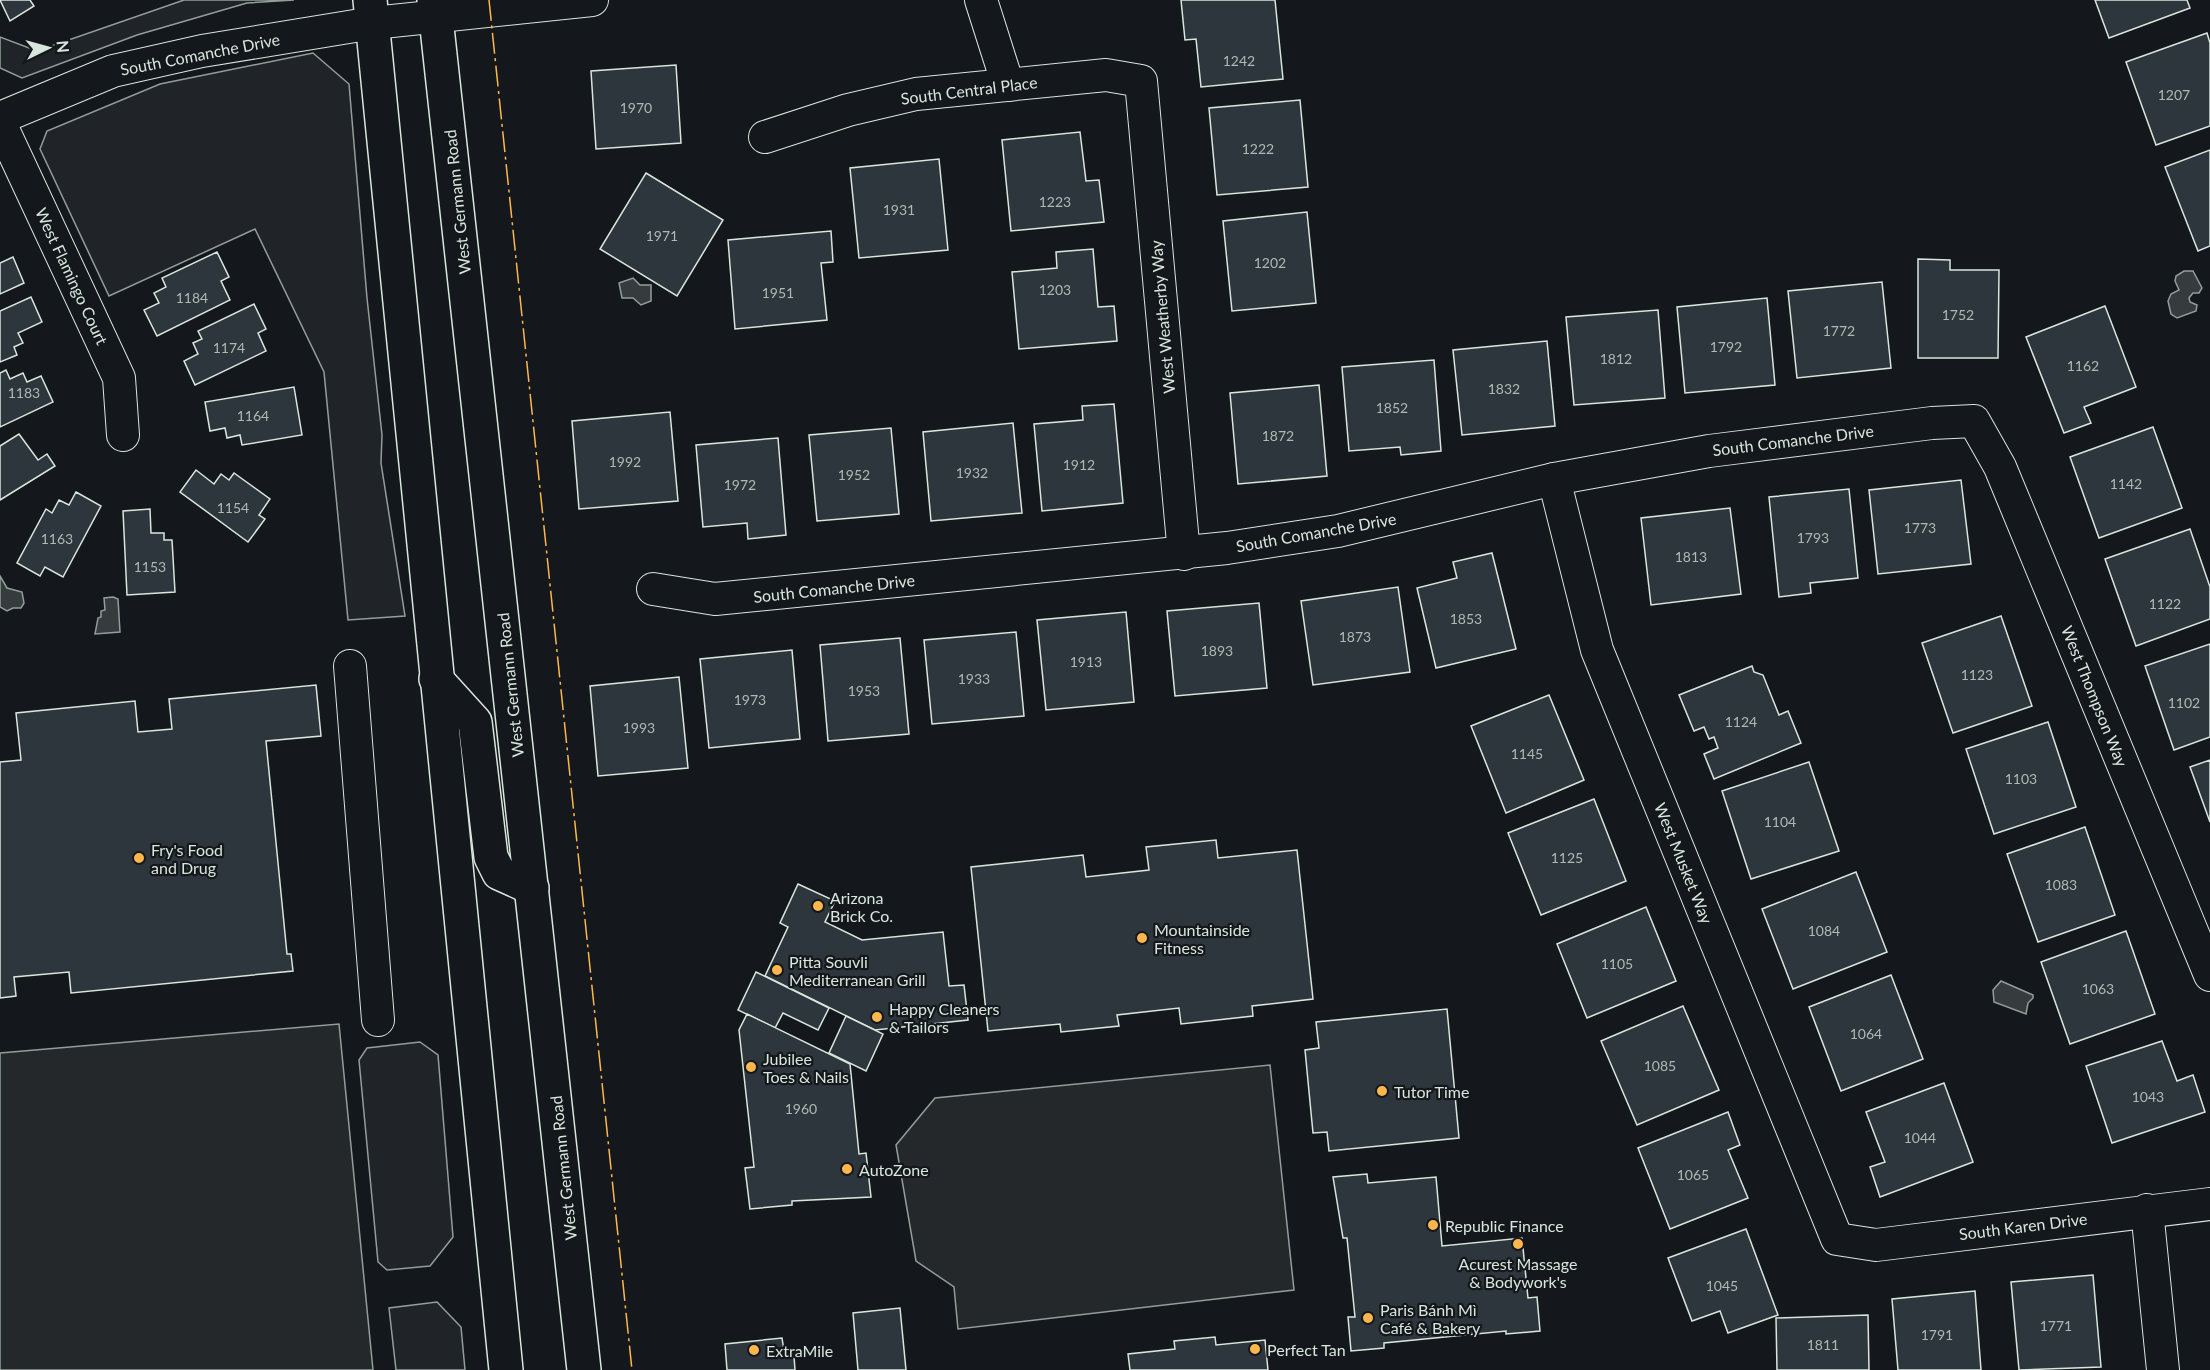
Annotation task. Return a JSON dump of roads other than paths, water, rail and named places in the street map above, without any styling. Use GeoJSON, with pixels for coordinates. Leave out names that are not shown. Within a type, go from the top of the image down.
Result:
{"type":"FeatureCollection","features":[{"type":"Feature","properties":{"kind":"main road","name":"West Germann Road"},"geometry":{"type":"LineString","coordinates":[[435,8],[584,1370]]}},
{"type":"Feature","properties":{"kind":"main road"},"geometry":{"type":"LineString","coordinates":[[371,11],[506,1370]]}},
{"type":"Feature","properties":{"kind":"main road"},"geometry":{"type":"LineString","coordinates":[[436,679],[476,722],[491,857],[499,873],[532,888]]}},
{"type":"Feature","properties":{"kind":"street","name":"South Comanche Drive"},"geometry":{"type":"LineString","coordinates":[[0,118],[113,71],[371,11],[592,0]]}},
{"type":"Feature","properties":{"kind":"street"},"geometry":{"type":"LineString","coordinates":[[981,0],[1008,85]]}},
{"type":"Feature","properties":{"kind":"street","name":"South Central Place"},"geometry":{"type":"LineString","coordinates":[[765,137],[848,110],[916,94],[1106,75],[1141,81]]}},
{"type":"Feature","properties":{"kind":"street","name":"West Weatherby Way"},"geometry":{"type":"LineString","coordinates":[[1141,81],[1184,554]]}},
{"type":"Feature","properties":{"kind":"street","name":"West Flamingo Court"},"geometry":{"type":"LineString","coordinates":[[0,123],[119,378],[123,435]]}},
{"type":"Feature","properties":{"kind":"street","name":"South Comanche Drive"},"geometry":{"type":"LineString","coordinates":[[653,589],[715,599],[1184,554],[1338,531],[1554,478],[1710,451],[1932,423],[1974,421]]}},
{"type":"Feature","properties":{"kind":"street","name":"West Thompson Way"},"geometry":{"type":"LineString","coordinates":[[1974,421],[2000,467],[2210,975]]}},
{"type":"Feature","properties":{"kind":"street","name":"West Musket Way"},"geometry":{"type":"LineString","coordinates":[[1554,478],[1597,650],[1837,1239]]}},
{"type":"Feature","properties":{"kind":"street"},"geometry":{"type":"LineString","coordinates":[[350,666],[378,1020]]}},
{"type":"Feature","properties":{"kind":"street","name":"South Karen Drive"},"geometry":{"type":"LineString","coordinates":[[1837,1239],[1876,1245],[2210,1204]]}},
{"type":"Feature","properties":{"kind":"street"},"geometry":{"type":"LineString","coordinates":[[2147,1210],[2163,1370]]}},
{"type":"Feature","properties":{"kind":"place","name":"Fry's Food and Drug"},"geometry":{"type":"Point","coordinates":[139,858]}},
{"type":"Feature","properties":{"kind":"place","name":"Arizona Brick Co."},"geometry":{"type":"Point","coordinates":[818,906]}},
{"type":"Feature","properties":{"kind":"place","name":"Mountainside Fitness"},"geometry":{"type":"Point","coordinates":[1142,938]}},
{"type":"Feature","properties":{"kind":"place","name":"Pitta Souvli Mediterranean Grill"},"geometry":{"type":"Point","coordinates":[777,970]}},
{"type":"Feature","properties":{"kind":"place","name":"Happy Cleaners & Tailors"},"geometry":{"type":"Point","coordinates":[877,1017]}},
{"type":"Feature","properties":{"kind":"place","name":"Jubilee Toes & Nails"},"geometry":{"type":"Point","coordinates":[751,1067]}},
{"type":"Feature","properties":{"kind":"place","name":"Tutor Time"},"geometry":{"type":"Point","coordinates":[1382,1091]}},
{"type":"Feature","properties":{"kind":"place","name":"AutoZone"},"geometry":{"type":"Point","coordinates":[847,1169]}},
{"type":"Feature","properties":{"kind":"place","name":"Republic Finance"},"geometry":{"type":"Point","coordinates":[1433,1225]}},
{"type":"Feature","properties":{"kind":"place","name":"Acurest Massage & Bodywork's"},"geometry":{"type":"Point","coordinates":[1518,1244]}},
{"type":"Feature","properties":{"kind":"place","name":"Paris Bánh Mì Café & Bakery"},"geometry":{"type":"Point","coordinates":[1368,1318]}},
{"type":"Feature","properties":{"kind":"place","name":"Perfect Tan"},"geometry":{"type":"Point","coordinates":[1255,1349]}},
{"type":"Feature","properties":{"kind":"place","name":"ExtraMile"},"geometry":{"type":"Point","coordinates":[754,1350]}}]}
